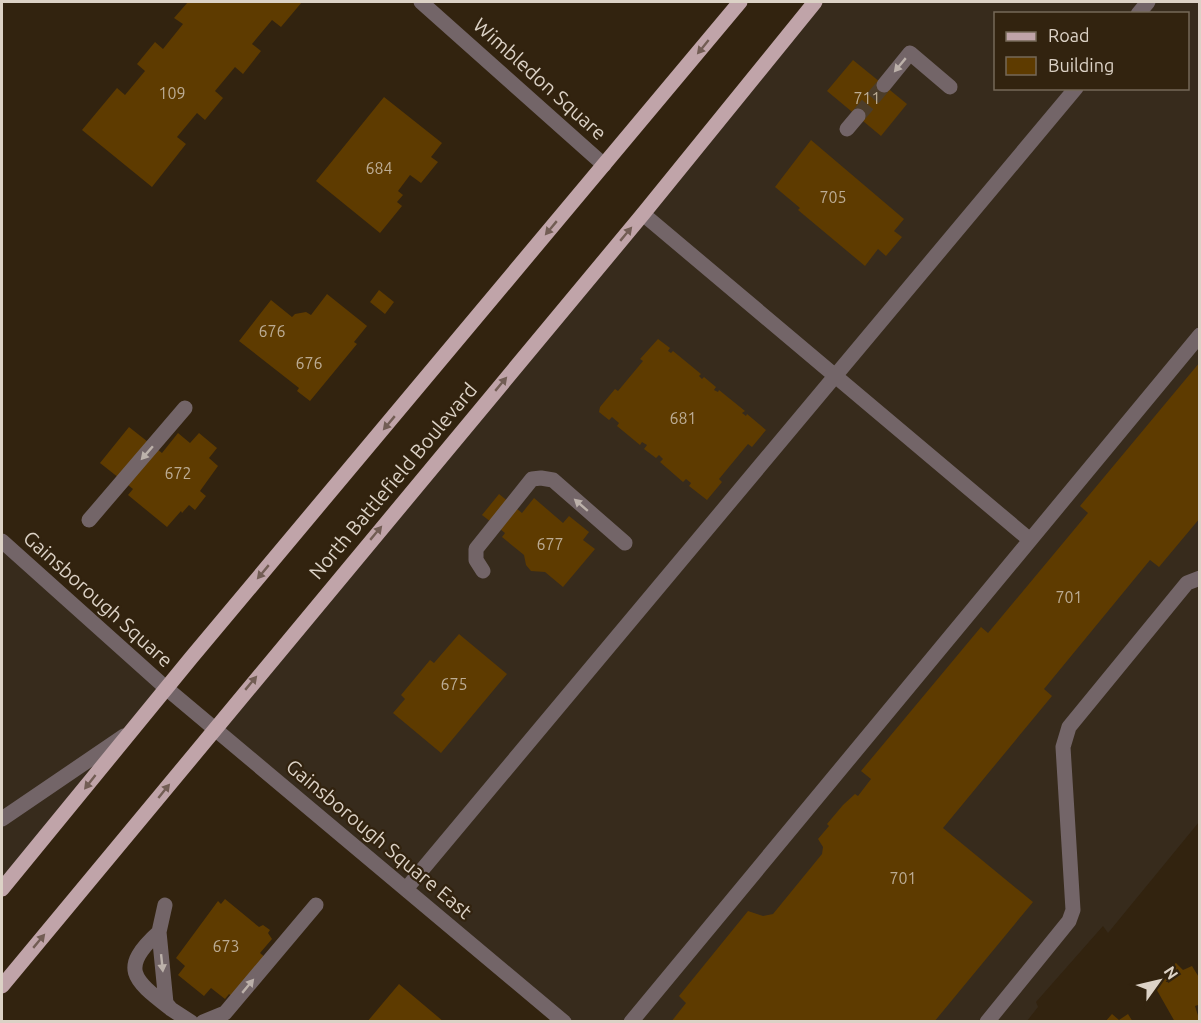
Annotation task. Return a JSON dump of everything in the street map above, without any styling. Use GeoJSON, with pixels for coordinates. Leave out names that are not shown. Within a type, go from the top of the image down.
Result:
{"type":"FeatureCollection","features":[{"type":"Feature","properties":{"kind":"main road","name":"North Battlefield Boulevard"},"geometry":{"type":"LineString","coordinates":[[2,889],[166,688],[740,2]]}},
{"type":"Feature","properties":{"kind":"main road","name":"North Battlefield Boulevard"},"geometry":{"type":"LineString","coordinates":[[2,986],[643,214],[815,2]]}},
{"type":"Feature","properties":{"kind":"street","name":"Wimbledon Square"},"geometry":{"type":"LineString","coordinates":[[421,2],[604,165]]}},
{"type":"Feature","properties":{"kind":"street"},"geometry":{"type":"LineString","coordinates":[[884,85],[910,53],[950,87]]}},
{"type":"Feature","properties":{"kind":"street"},"geometry":{"type":"LineString","coordinates":[[406,889],[1074,90]]}},
{"type":"Feature","properties":{"kind":"street"},"geometry":{"type":"LineString","coordinates":[[847,129],[858,116]]}},
{"type":"Feature","properties":{"kind":"street"},"geometry":{"type":"LineString","coordinates":[[643,214],[1030,540]]}},
{"type":"Feature","properties":{"kind":"street"},"geometry":{"type":"LineString","coordinates":[[631,1022],[1200,335]]}},
{"type":"Feature","properties":{"kind":"street"},"geometry":{"type":"LineString","coordinates":[[89,520],[185,408]]}},
{"type":"Feature","properties":{"kind":"street"},"geometry":{"type":"LineString","coordinates":[[483,571],[476,560],[476,549],[532,479],[553,480],[625,543]]}},
{"type":"Feature","properties":{"kind":"street","name":"Gainsborough Square"},"geometry":{"type":"LineString","coordinates":[[2,541],[166,688]]}},
{"type":"Feature","properties":{"kind":"street"},"geometry":{"type":"LineString","coordinates":[[987,1022],[1069,921],[1073,910],[1063,747],[1069,727],[1187,583],[1200,578]]}},
{"type":"Feature","properties":{"kind":"street","name":"Gainsborough Square East"},"geometry":{"type":"LineString","coordinates":[[166,688],[564,1022]]}},
{"type":"Feature","properties":{"kind":"street"},"geometry":{"type":"LineString","coordinates":[[2,819],[129,733]]}},
{"type":"Feature","properties":{"kind":"street"},"geometry":{"type":"LineString","coordinates":[[165,905],[159,932],[166,1003],[171,1009]]}},
{"type":"Feature","properties":{"kind":"street"},"geometry":{"type":"LineString","coordinates":[[203,1022],[225,1013],[316,905]]}},
{"type":"Feature","properties":{"kind":"street"},"geometry":{"type":"LineString","coordinates":[[159,932],[139,950],[135,958],[136,974],[145,989],[191,1022]]}},
{"type":"Feature","properties":{"kind":"shaded area"},"geometry":{"type":"Polygon","coordinates":[[[816,2],[1199,2],[1199,822],[1108,933],[1103,926],[1036,1002],[1038,1007],[1027,1021],[565,1021],[214,728],[816,2]]]}},
{"type":"Feature","properties":{"kind":"shaded area"},"geometry":{"type":"Polygon","coordinates":[[[2,540],[166,688],[2,889],[2,540]]]}},
{"type":"Feature","properties":{"kind":"building"},"geometry":{"type":"Polygon","coordinates":[[[188,2],[302,2],[281,27],[272,20],[252,44],[261,51],[243,74],[235,67],[215,91],[223,98],[205,120],[197,113],[177,137],[186,144],[152,187],[82,130],[117,88],[125,95],[145,71],[137,64],[155,42],[163,49],[183,24],[174,18],[188,2]]]}},
{"type":"Feature","properties":{"kind":"building"},"geometry":{"type":"Polygon","coordinates":[[[853,60],[907,104],[881,136],[827,91],[853,60]]]}},
{"type":"Feature","properties":{"kind":"building"},"geometry":{"type":"Polygon","coordinates":[[[384,97],[442,143],[431,157],[438,162],[421,183],[410,175],[398,191],[403,195],[397,202],[402,206],[380,233],[316,181],[384,97]]]}},
{"type":"Feature","properties":{"kind":"building"},"geometry":{"type":"Polygon","coordinates":[[[811,140],[904,219],[894,231],[902,237],[886,256],[878,249],[865,266],[798,210],[800,208],[775,187],[811,140]]]}},
{"type":"Feature","properties":{"kind":"building"},"geometry":{"type":"Polygon","coordinates":[[[379,290],[394,302],[385,314],[370,302],[379,290]]]}},
{"type":"Feature","properties":{"kind":"building"},"geometry":{"type":"Polygon","coordinates":[[[327,294],[367,326],[354,342],[357,344],[310,401],[297,391],[299,388],[239,341],[271,300],[292,317],[295,314],[306,312],[311,315],[327,294]]]}},
{"type":"Feature","properties":{"kind":"building"},"geometry":{"type":"Polygon","coordinates":[[[658,339],[670,348],[668,351],[671,353],[673,351],[701,374],[699,376],[702,379],[704,377],[716,387],[714,390],[718,392],[719,390],[745,411],[742,413],[746,416],[747,414],[766,430],[752,447],[748,444],[719,479],[722,482],[707,500],[689,486],[691,483],[686,479],[683,482],[660,462],[663,459],[659,455],[656,458],[644,449],[647,445],[642,442],[640,445],[617,426],[619,423],[612,417],[609,420],[599,412],[600,407],[615,389],[618,391],[643,361],[640,359],[658,339]]]}},
{"type":"Feature","properties":{"kind":"building"},"geometry":{"type":"Polygon","coordinates":[[[1200,362],[1200,518],[1159,567],[1150,560],[1044,689],[1052,696],[943,828],[1033,902],[934,1022],[671,1022],[686,1003],[679,996],[748,911],[763,916],[773,914],[822,854],[823,847],[818,839],[829,826],[827,824],[855,794],[858,796],[871,779],[861,771],[981,627],[988,633],[1088,513],[1080,506],[1200,362]]]}},
{"type":"Feature","properties":{"kind":"building"},"geometry":{"type":"Polygon","coordinates":[[[129,427],[162,453],[178,433],[190,443],[199,433],[217,448],[209,458],[218,466],[200,491],[206,496],[195,510],[189,505],[167,527],[128,495],[133,489],[100,463],[129,427]]]}},
{"type":"Feature","properties":{"kind":"building"},"geometry":{"type":"Polygon","coordinates":[[[499,494],[522,513],[534,498],[563,523],[569,516],[589,532],[583,540],[595,549],[563,587],[545,572],[531,571],[526,565],[524,555],[502,537],[505,533],[482,515],[499,494]]]}},
{"type":"Feature","properties":{"kind":"building"},"geometry":{"type":"Polygon","coordinates":[[[459,634],[507,674],[441,753],[393,713],[405,699],[401,695],[430,660],[434,663],[459,634]]]}},
{"type":"Feature","properties":{"kind":"building"},"geometry":{"type":"Polygon","coordinates":[[[225,899],[259,927],[263,925],[270,930],[268,933],[272,939],[260,953],[266,958],[234,998],[229,994],[225,999],[211,988],[204,996],[178,975],[185,966],[176,958],[218,901],[221,904],[225,899]]]}},
{"type":"Feature","properties":{"kind":"building"},"geometry":{"type":"Polygon","coordinates":[[[1176,963],[1183,970],[1192,966],[1200,979],[1200,1008],[1198,1005],[1195,1006],[1200,1022],[1175,1022],[1154,985],[1171,975],[1170,967],[1176,963]]]}},
{"type":"Feature","properties":{"kind":"building"},"geometry":{"type":"Polygon","coordinates":[[[399,984],[444,1022],[367,1022],[399,984]]]}},
{"type":"Feature","properties":{"kind":"building"},"geometry":{"type":"Polygon","coordinates":[[[1112,1014],[1119,1020],[1128,1014],[1133,1022],[1105,1022],[1112,1014]]]}},
{"type":"Feature","properties":{"kind":"tunnel"},"geometry":{"type":"LineString","coordinates":[[858,116],[884,85]]}}]}
